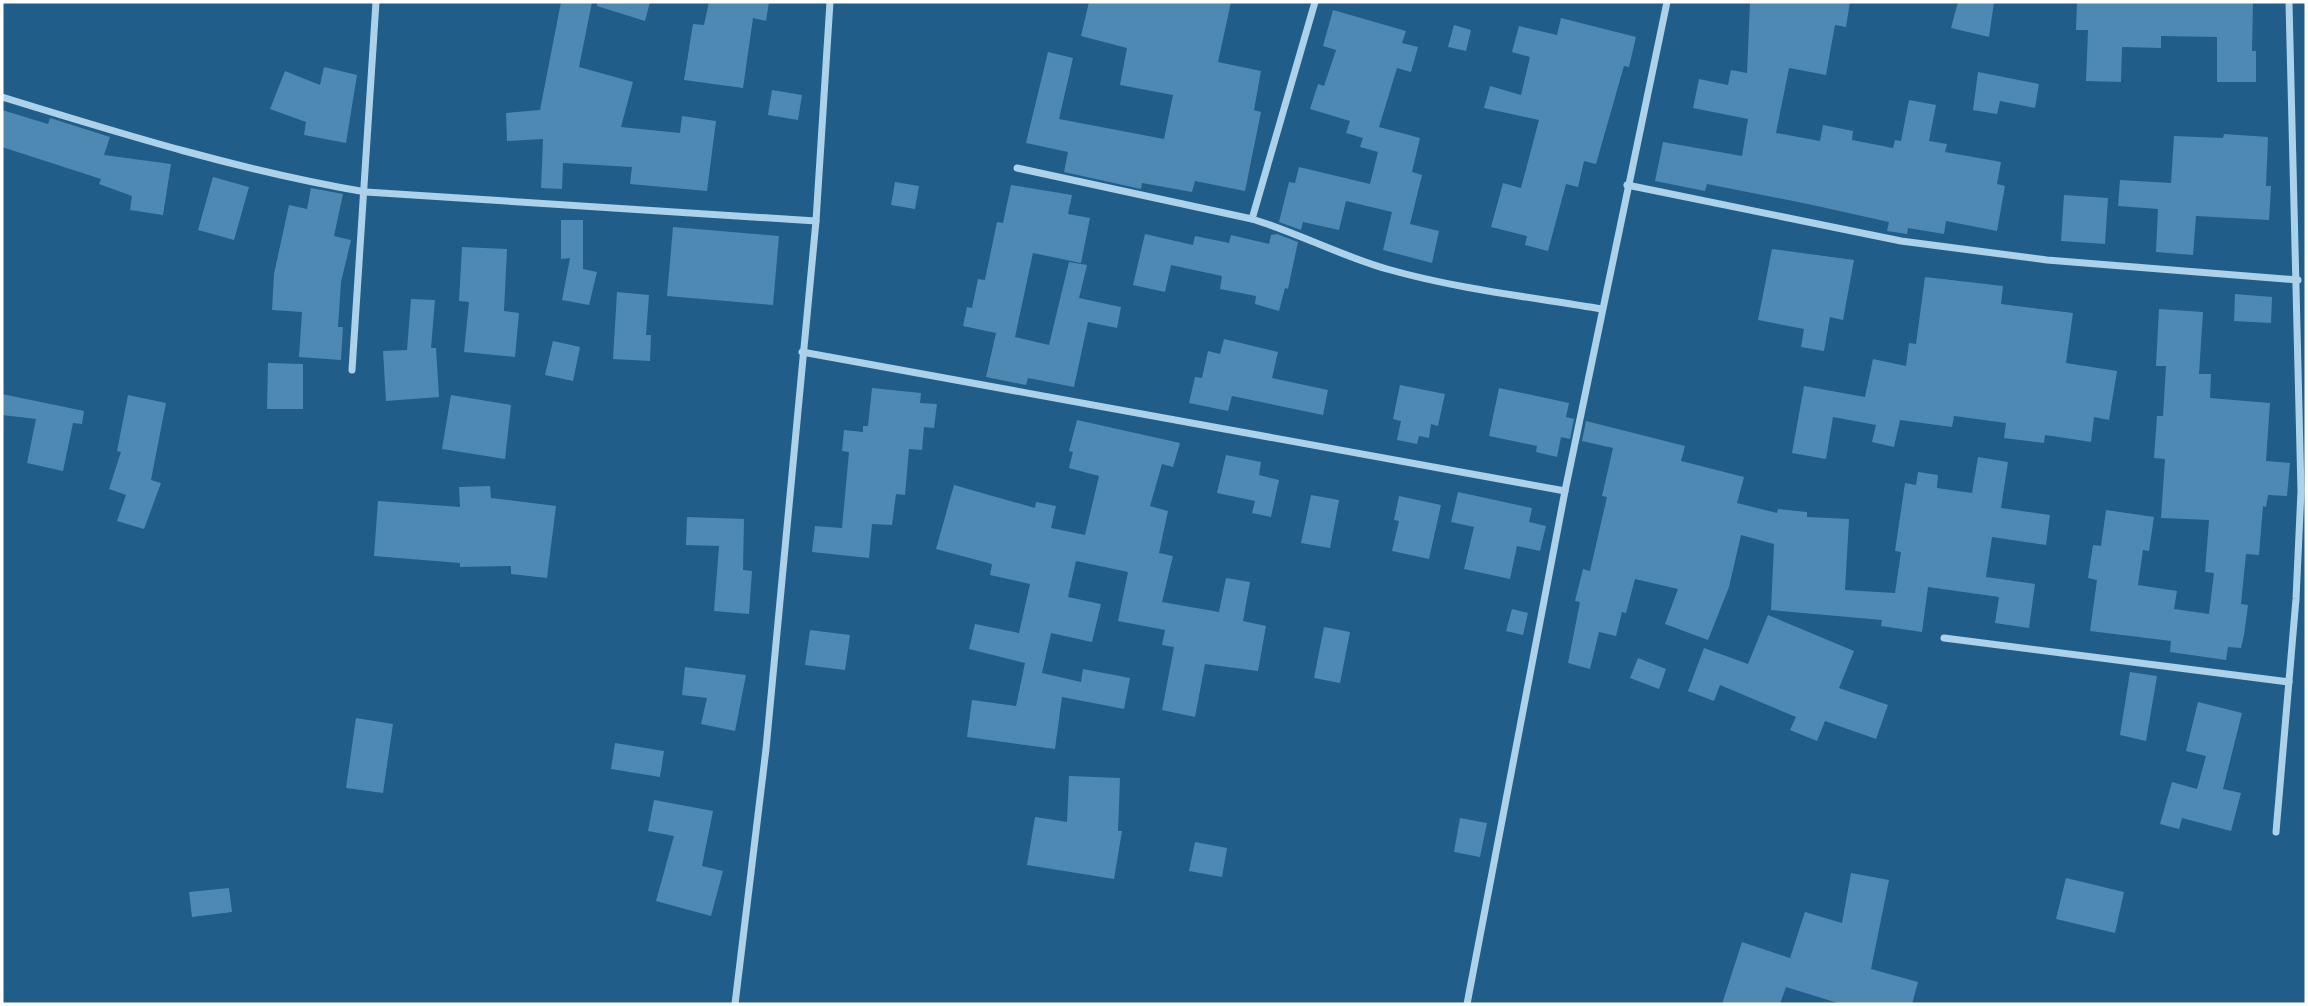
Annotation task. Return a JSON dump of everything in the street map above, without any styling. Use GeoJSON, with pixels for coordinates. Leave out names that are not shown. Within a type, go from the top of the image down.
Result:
{"type":"FeatureCollection","features":[{"type":"Feature","properties":{"kind":"street"},"geometry":{"type":"LineString","coordinates":[[352,370],[366,192],[376,2]]}},
{"type":"Feature","properties":{"kind":"street"},"geometry":{"type":"LineString","coordinates":[[735,1004],[766,749],[816,220],[830,2]]}},
{"type":"Feature","properties":{"kind":"street"},"geometry":{"type":"LineString","coordinates":[[1252,219],[1315,2]]}},
{"type":"Feature","properties":{"kind":"street"},"geometry":{"type":"LineString","coordinates":[[1467,1004],[1565,491],[1667,2]]}},
{"type":"Feature","properties":{"kind":"street"},"geometry":{"type":"LineString","coordinates":[[2276,832],[2301,491],[2298,280],[2289,2]]}},
{"type":"Feature","properties":{"kind":"street"},"geometry":{"type":"LineString","coordinates":[[2,97],[144,141],[297,181],[366,192],[816,220]]}},
{"type":"Feature","properties":{"kind":"street"},"geometry":{"type":"LineString","coordinates":[[1017,168],[1252,219],[1290,230],[1384,268],[1419,277],[1602,309]]}},
{"type":"Feature","properties":{"kind":"street"},"geometry":{"type":"LineString","coordinates":[[1627,185],[1901,241],[2047,260],[2298,280]]}},
{"type":"Feature","properties":{"kind":"street"},"geometry":{"type":"LineString","coordinates":[[802,352],[1565,491]]}},
{"type":"Feature","properties":{"kind":"street"},"geometry":{"type":"LineString","coordinates":[[1944,638],[2289,682]]}},
{"type":"Feature","properties":{"kind":"building"},"geometry":{"type":"Polygon","coordinates":[[[561,2],[592,2],[579,67],[633,82],[621,127],[680,133],[682,116],[716,121],[707,191],[630,184],[632,167],[563,163],[562,189],[541,188],[543,139],[507,141],[506,113],[540,110],[561,2]]]}},
{"type":"Feature","properties":{"kind":"building"},"geometry":{"type":"Polygon","coordinates":[[[597,2],[650,2],[645,21],[597,6],[597,2]]]}},
{"type":"Feature","properties":{"kind":"building"},"geometry":{"type":"Polygon","coordinates":[[[709,2],[769,2],[766,21],[753,18],[743,88],[684,80],[693,24],[704,25],[709,2]]]}},
{"type":"Feature","properties":{"kind":"building"},"geometry":{"type":"Polygon","coordinates":[[[1089,2],[1231,2],[1218,62],[1261,71],[1254,110],[1261,112],[1245,191],[1195,181],[1192,192],[1142,183],[1141,189],[1064,172],[1068,152],[1026,143],[1048,52],[1073,58],[1059,119],[1164,139],[1173,95],[1120,85],[1127,48],[1081,36],[1089,2]]]}},
{"type":"Feature","properties":{"kind":"building"},"geometry":{"type":"Polygon","coordinates":[[[1750,2],[1850,2],[1846,27],[1835,25],[1826,75],[1789,68],[1776,133],[1820,141],[1823,125],[1853,131],[1852,140],[1893,148],[1895,140],[1901,141],[1909,100],[1936,105],[1929,141],[1947,144],[1945,152],[2001,162],[1997,184],[2005,186],[1997,231],[1946,221],[1944,234],[1908,228],[1907,234],[1887,231],[1889,222],[1808,204],[1707,184],[1705,191],[1655,181],[1663,142],[1742,156],[1748,119],[1693,108],[1699,79],[1728,85],[1731,70],[1747,73],[1750,2]]]}},
{"type":"Feature","properties":{"kind":"building"},"geometry":{"type":"Polygon","coordinates":[[[1958,2],[1994,2],[1989,37],[1951,28],[1958,2]]]}},
{"type":"Feature","properties":{"kind":"building"},"geometry":{"type":"Polygon","coordinates":[[[2077,2],[2253,2],[2252,51],[2256,51],[2256,82],[2217,82],[2217,37],[2161,36],[2161,48],[2122,47],[2121,82],[2086,81],[2088,30],[2076,30],[2077,2]]]}},
{"type":"Feature","properties":{"kind":"building"},"geometry":{"type":"Polygon","coordinates":[[[1333,10],[1406,31],[1402,43],[1418,47],[1411,72],[1397,68],[1379,127],[1420,138],[1412,172],[1422,175],[1410,224],[1439,231],[1432,263],[1383,250],[1392,212],[1346,201],[1339,230],[1303,222],[1301,230],[1279,222],[1289,182],[1295,183],[1299,167],[1370,184],[1378,152],[1360,147],[1363,138],[1346,133],[1350,121],[1310,109],[1318,84],[1324,86],[1336,50],[1323,46],[1333,10]]]}},
{"type":"Feature","properties":{"kind":"building"},"geometry":{"type":"Polygon","coordinates":[[[1561,18],[1636,37],[1629,67],[1624,66],[1596,164],[1584,161],[1578,187],[1566,184],[1548,251],[1525,245],[1527,236],[1491,227],[1503,183],[1521,188],[1539,120],[1484,108],[1490,86],[1521,95],[1530,57],[1512,52],[1519,26],[1557,35],[1561,18]]]}},
{"type":"Feature","properties":{"kind":"building"},"geometry":{"type":"Polygon","coordinates":[[[1454,25],[1471,30],[1466,51],[1448,47],[1454,25]]]}},
{"type":"Feature","properties":{"kind":"building"},"geometry":{"type":"Polygon","coordinates":[[[324,67],[357,75],[346,143],[304,135],[306,122],[270,109],[285,71],[320,85],[324,67]]]}},
{"type":"Feature","properties":{"kind":"building"},"geometry":{"type":"Polygon","coordinates":[[[1978,72],[2039,84],[2035,108],[2000,101],[1997,114],[1973,110],[1978,72]]]}},
{"type":"Feature","properties":{"kind":"building"},"geometry":{"type":"Polygon","coordinates":[[[772,90],[802,95],[798,120],[768,115],[772,90]]]}},
{"type":"Feature","properties":{"kind":"building"},"geometry":{"type":"Polygon","coordinates":[[[2,110],[48,124],[50,118],[110,137],[104,155],[171,164],[163,215],[130,210],[132,196],[99,184],[101,179],[2,147],[2,110]]]}},
{"type":"Feature","properties":{"kind":"building"},"geometry":{"type":"Polygon","coordinates":[[[2224,134],[2268,137],[2266,186],[2271,186],[2269,220],[2196,216],[2193,255],[2156,252],[2158,209],[2118,206],[2120,180],[2171,183],[2174,136],[2223,138],[2224,134]]]}},
{"type":"Feature","properties":{"kind":"building"},"geometry":{"type":"Polygon","coordinates":[[[213,177],[249,187],[234,240],[198,230],[213,177]]]}},
{"type":"Feature","properties":{"kind":"building"},"geometry":{"type":"Polygon","coordinates":[[[895,182],[919,186],[915,209],[891,205],[895,182]]]}},
{"type":"Feature","properties":{"kind":"building"},"geometry":{"type":"Polygon","coordinates":[[[1011,185],[1072,195],[1068,214],[1090,218],[1081,263],[1033,253],[1015,337],[1049,345],[1069,262],[1087,265],[1079,298],[1121,307],[1117,328],[1088,322],[1074,387],[1028,378],[1026,385],[986,377],[996,333],[963,326],[967,307],[972,308],[978,279],[985,280],[997,222],[1003,223],[1011,185]]]}},
{"type":"Feature","properties":{"kind":"building"},"geometry":{"type":"Polygon","coordinates":[[[311,188],[343,194],[334,236],[351,240],[341,282],[338,327],[343,327],[341,360],[299,357],[302,312],[272,310],[274,274],[289,205],[307,209],[311,188]]]}},
{"type":"Feature","properties":{"kind":"building"},"geometry":{"type":"Polygon","coordinates":[[[2064,195],[2108,198],[2105,244],[2061,241],[2064,195]]]}},
{"type":"Feature","properties":{"kind":"building"},"geometry":{"type":"Polygon","coordinates":[[[561,220],[583,220],[583,269],[597,272],[589,305],[562,300],[570,258],[561,259],[561,220]]]}},
{"type":"Feature","properties":{"kind":"building"},"geometry":{"type":"Polygon","coordinates":[[[673,227],[779,236],[773,305],[667,296],[673,227]]]}},
{"type":"Feature","properties":{"kind":"building"},"geometry":{"type":"Polygon","coordinates":[[[1145,234],[1193,245],[1195,236],[1229,243],[1231,235],[1269,244],[1271,235],[1277,234],[1298,242],[1288,289],[1285,288],[1279,311],[1255,304],[1256,296],[1220,289],[1222,276],[1171,265],[1165,292],[1133,285],[1145,234]]]}},
{"type":"Feature","properties":{"kind":"building"},"geometry":{"type":"Polygon","coordinates":[[[462,247],[507,249],[504,311],[519,313],[515,357],[464,352],[469,302],[459,301],[462,247]]]}},
{"type":"Feature","properties":{"kind":"building"},"geometry":{"type":"Polygon","coordinates":[[[1772,249],[1854,260],[1843,320],[1830,317],[1824,351],[1801,347],[1804,329],[1758,320],[1772,249]]]}},
{"type":"Feature","properties":{"kind":"building"},"geometry":{"type":"Polygon","coordinates":[[[1925,277],[2003,286],[2001,304],[2073,313],[2066,363],[2117,371],[2109,420],[2094,417],[2091,442],[2045,435],[2044,443],[2004,438],[2006,423],[1954,416],[1952,427],[1900,420],[1894,447],[1872,442],[1876,425],[1833,417],[1826,459],[1792,453],[1804,386],[1865,397],[1873,359],[1906,366],[1909,343],[1916,344],[1925,277]]]}},
{"type":"Feature","properties":{"kind":"building"},"geometry":{"type":"Polygon","coordinates":[[[617,292],[649,295],[646,335],[651,335],[650,361],[613,359],[617,292]]]}},
{"type":"Feature","properties":{"kind":"building"},"geometry":{"type":"Polygon","coordinates":[[[2235,294],[2272,297],[2271,323],[2234,321],[2235,294]]]}},
{"type":"Feature","properties":{"kind":"building"},"geometry":{"type":"Polygon","coordinates":[[[411,299],[435,300],[431,348],[436,348],[439,397],[386,401],[383,351],[407,350],[411,299]]]}},
{"type":"Feature","properties":{"kind":"building"},"geometry":{"type":"Polygon","coordinates":[[[2159,309],[2203,312],[2199,374],[2211,374],[2210,398],[2270,403],[2266,461],[2290,463],[2287,496],[2268,495],[2266,507],[2263,506],[2259,555],[2246,554],[2241,604],[2248,605],[2244,635],[2241,648],[2228,647],[2226,660],[2170,652],[2171,641],[2090,631],[2097,580],[2088,578],[2093,545],[2101,546],[2106,510],[2154,517],[2149,551],[2143,550],[2138,585],[2177,591],[2174,609],[2209,614],[2214,573],[2205,572],[2209,520],[2161,518],[2165,459],[2154,458],[2157,416],[2163,416],[2166,366],[2156,366],[2159,309]]]}},
{"type":"Feature","properties":{"kind":"building"},"geometry":{"type":"Polygon","coordinates":[[[1224,339],[1278,352],[1272,378],[1328,390],[1323,415],[1232,396],[1228,411],[1189,403],[1195,377],[1202,378],[1208,351],[1220,354],[1224,339]]]}},
{"type":"Feature","properties":{"kind":"building"},"geometry":{"type":"Polygon","coordinates":[[[553,341],[580,347],[573,381],[545,375],[553,341]]]}},
{"type":"Feature","properties":{"kind":"building"},"geometry":{"type":"Polygon","coordinates":[[[268,363],[303,364],[303,409],[267,409],[268,363]]]}},
{"type":"Feature","properties":{"kind":"building"},"geometry":{"type":"Polygon","coordinates":[[[1400,385],[1445,394],[1438,426],[1431,424],[1429,438],[1419,436],[1417,444],[1397,440],[1401,421],[1393,419],[1400,385]]]}},
{"type":"Feature","properties":{"kind":"building"},"geometry":{"type":"Polygon","coordinates":[[[872,388],[921,393],[920,403],[937,404],[934,428],[924,427],[922,450],[909,449],[905,495],[896,494],[892,525],[872,524],[869,558],[812,552],[815,526],[842,528],[849,452],[842,451],[844,430],[863,432],[863,426],[868,426],[872,388]]]}},
{"type":"Feature","properties":{"kind":"building"},"geometry":{"type":"Polygon","coordinates":[[[1499,388],[1569,403],[1566,417],[1574,419],[1570,439],[1561,437],[1557,457],[1536,452],[1537,446],[1489,436],[1499,388]]]}},
{"type":"Feature","properties":{"kind":"building"},"geometry":{"type":"Polygon","coordinates":[[[2,394],[84,411],[82,424],[73,423],[63,471],[27,463],[36,419],[2,415],[2,394]]]}},
{"type":"Feature","properties":{"kind":"building"},"geometry":{"type":"Polygon","coordinates":[[[128,395],[166,403],[151,480],[161,483],[144,529],[117,521],[126,495],[109,489],[121,452],[117,451],[128,395]]]}},
{"type":"Feature","properties":{"kind":"building"},"geometry":{"type":"Polygon","coordinates":[[[451,395],[511,405],[505,459],[442,449],[451,395]]]}},
{"type":"Feature","properties":{"kind":"building"},"geometry":{"type":"Polygon","coordinates":[[[1077,420],[1180,443],[1173,467],[1162,464],[1150,506],[1168,511],[1159,553],[1173,556],[1162,602],[1219,612],[1226,578],[1250,582],[1243,621],[1266,626],[1258,671],[1205,664],[1195,717],[1162,710],[1174,647],[1162,645],[1165,630],[1118,621],[1128,572],[1076,561],[1068,597],[1101,604],[1092,642],[1051,633],[1042,673],[1081,682],[1083,669],[1130,678],[1124,709],[1062,697],[1055,749],[967,737],[972,700],[1016,706],[1025,663],[969,649],[975,624],[1019,633],[1030,584],[990,575],[992,564],[936,549],[954,485],[1035,508],[1036,502],[1056,506],[1051,528],[1085,535],[1099,476],[1069,468],[1073,452],[1069,451],[1077,420]]]}},
{"type":"Feature","properties":{"kind":"building"},"geometry":{"type":"Polygon","coordinates":[[[1586,421],[1685,446],[1681,461],[1744,477],[1737,503],[1777,513],[1778,509],[1807,512],[1807,517],[1849,519],[1845,590],[1895,593],[1901,552],[1895,551],[1905,483],[1916,485],[1918,472],[1938,475],[1937,488],[1972,493],[1978,457],[2008,462],[2001,508],[2050,515],[2046,545],[1992,537],[1986,577],[2035,584],[2029,628],[1995,623],[1999,597],[1928,587],[1922,632],[1881,626],[1882,620],[1771,610],[1774,544],[1741,535],[1729,587],[1708,640],[1665,624],[1678,589],[1635,579],[1626,613],[1622,612],[1616,636],[1599,632],[1590,669],[1568,663],[1580,602],[1575,601],[1583,569],[1590,571],[1607,497],[1602,496],[1613,448],[1582,441],[1586,421]]]}},
{"type":"Feature","properties":{"kind":"building"},"geometry":{"type":"Polygon","coordinates":[[[1226,455],[1261,462],[1259,475],[1279,480],[1271,517],[1252,513],[1255,501],[1217,493],[1226,455]]]}},
{"type":"Feature","properties":{"kind":"building"},"geometry":{"type":"Polygon","coordinates":[[[490,486],[491,498],[556,506],[547,578],[511,574],[511,566],[460,567],[460,563],[374,556],[378,501],[460,507],[459,487],[490,486]]]}},
{"type":"Feature","properties":{"kind":"building"},"geometry":{"type":"Polygon","coordinates":[[[1458,492],[1532,508],[1529,522],[1546,526],[1540,551],[1517,546],[1510,579],[1464,569],[1474,527],[1451,522],[1458,492]]]}},
{"type":"Feature","properties":{"kind":"building"},"geometry":{"type":"Polygon","coordinates":[[[1311,495],[1339,500],[1330,548],[1301,543],[1311,495]]]}},
{"type":"Feature","properties":{"kind":"building"},"geometry":{"type":"Polygon","coordinates":[[[1399,496],[1441,505],[1429,559],[1392,551],[1399,521],[1394,520],[1399,496]]]}},
{"type":"Feature","properties":{"kind":"building"},"geometry":{"type":"Polygon","coordinates":[[[687,517],[744,519],[743,570],[752,571],[749,614],[714,611],[719,546],[686,545],[687,517]]]}},
{"type":"Feature","properties":{"kind":"building"},"geometry":{"type":"Polygon","coordinates":[[[1512,609],[1528,613],[1523,635],[1506,631],[1512,609]]]}},
{"type":"Feature","properties":{"kind":"building"},"geometry":{"type":"Polygon","coordinates":[[[1768,615],[1854,651],[1839,688],[1888,705],[1876,739],[1825,721],[1817,741],[1790,730],[1796,717],[1720,685],[1714,701],[1688,691],[1704,648],[1748,664],[1768,615]]]}},
{"type":"Feature","properties":{"kind":"building"},"geometry":{"type":"Polygon","coordinates":[[[1324,627],[1350,632],[1340,683],[1314,678],[1324,627]]]}},
{"type":"Feature","properties":{"kind":"building"},"geometry":{"type":"Polygon","coordinates":[[[810,630],[850,635],[845,670],[805,665],[810,630]]]}},
{"type":"Feature","properties":{"kind":"building"},"geometry":{"type":"Polygon","coordinates":[[[1638,658],[1666,669],[1659,689],[1630,678],[1638,658]]]}},
{"type":"Feature","properties":{"kind":"building"},"geometry":{"type":"Polygon","coordinates":[[[685,667],[746,675],[735,731],[701,724],[707,698],[682,695],[685,667]]]}},
{"type":"Feature","properties":{"kind":"building"},"geometry":{"type":"Polygon","coordinates":[[[2130,672],[2157,676],[2146,741],[2120,735],[2130,672]]]}},
{"type":"Feature","properties":{"kind":"building"},"geometry":{"type":"Polygon","coordinates":[[[2198,702],[2242,713],[2223,789],[2241,793],[2231,831],[2182,818],[2179,829],[2160,824],[2172,782],[2197,789],[2206,756],[2186,751],[2198,702]]]}},
{"type":"Feature","properties":{"kind":"building"},"geometry":{"type":"Polygon","coordinates":[[[356,718],[393,724],[383,793],[346,788],[356,718]]]}},
{"type":"Feature","properties":{"kind":"building"},"geometry":{"type":"Polygon","coordinates":[[[615,743],[664,751],[660,777],[611,769],[615,743]]]}},
{"type":"Feature","properties":{"kind":"building"},"geometry":{"type":"Polygon","coordinates":[[[1069,776],[1120,778],[1118,831],[1122,831],[1114,879],[1027,865],[1035,817],[1067,822],[1069,776]]]}},
{"type":"Feature","properties":{"kind":"building"},"geometry":{"type":"Polygon","coordinates":[[[654,800],[713,811],[702,866],[723,871],[711,916],[656,901],[674,836],[648,831],[654,800]]]}},
{"type":"Feature","properties":{"kind":"building"},"geometry":{"type":"Polygon","coordinates":[[[1460,818],[1487,823],[1480,857],[1454,852],[1460,818]]]}},
{"type":"Feature","properties":{"kind":"building"},"geometry":{"type":"Polygon","coordinates":[[[1195,842],[1227,848],[1222,877],[1189,871],[1195,842]]]}},
{"type":"Feature","properties":{"kind":"building"},"geometry":{"type":"Polygon","coordinates":[[[1851,873],[1889,880],[1871,969],[1918,982],[1912,1004],[1841,1004],[1786,987],[1780,1004],[1722,1004],[1742,942],[1790,958],[1805,912],[1842,923],[1851,873]]]}},
{"type":"Feature","properties":{"kind":"building"},"geometry":{"type":"Polygon","coordinates":[[[2066,878],[2124,892],[2115,933],[2056,919],[2066,878]]]}},
{"type":"Feature","properties":{"kind":"building"},"geometry":{"type":"Polygon","coordinates":[[[229,888],[232,912],[192,917],[189,892],[229,888]]]}}]}
